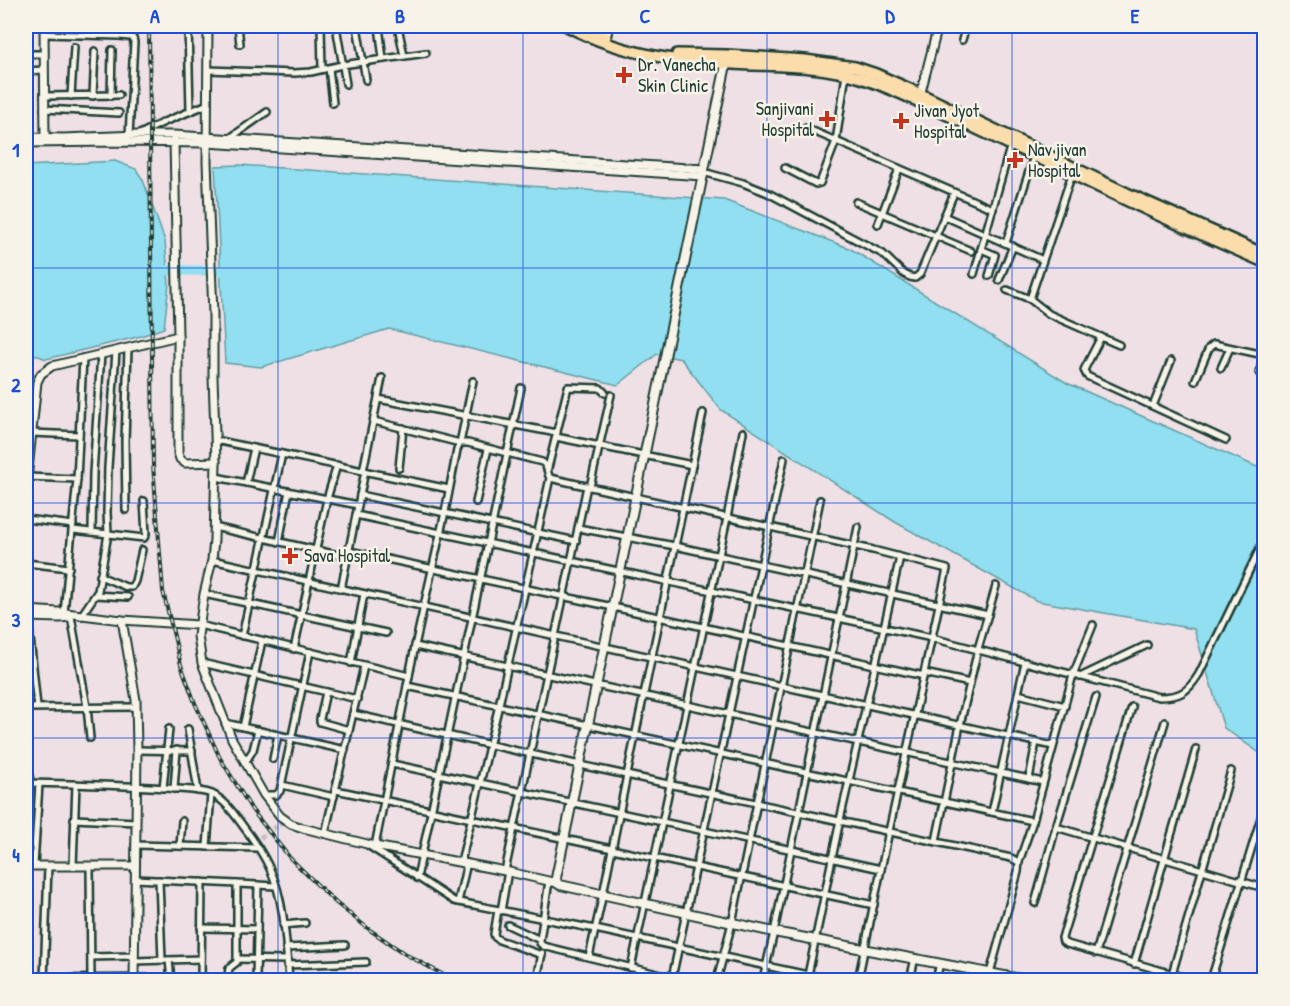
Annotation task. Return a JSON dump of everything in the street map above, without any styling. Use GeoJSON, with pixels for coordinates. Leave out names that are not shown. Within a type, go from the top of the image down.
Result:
{"type":"FeatureCollection","features":[{"type":"Feature","properties":{"kind":"highway"},"geometry":{"type":"LineString","coordinates":[[567,26],[582,34],[657,52],[800,67],[864,79],[919,98],[1264,254]]}},
{"type":"Feature","properties":{"kind":"highway"},"geometry":{"type":"LineString","coordinates":[[581,26],[606,40]]}},
{"type":"Feature","properties":{"kind":"highway"},"geometry":{"type":"LineString","coordinates":[[727,59],[805,60],[855,67],[876,74],[1034,156],[1264,262]]}},
{"type":"Feature","properties":{"kind":"main road"},"geometry":{"type":"LineString","coordinates":[[727,59],[597,685],[556,878],[553,882],[774,932],[1026,981]]}},
{"type":"Feature","properties":{"kind":"street"},"geometry":{"type":"LineString","coordinates":[[119,36],[120,26]]}},
{"type":"Feature","properties":{"kind":"street"},"geometry":{"type":"LineString","coordinates":[[188,26],[190,111]]}},
{"type":"Feature","properties":{"kind":"street"},"geometry":{"type":"LineString","coordinates":[[208,26],[207,162],[216,477],[212,560],[198,636],[202,663],[232,740],[264,795],[280,816],[291,824],[375,846],[553,882],[543,919],[542,955],[537,981]]}},
{"type":"Feature","properties":{"kind":"street"},"geometry":{"type":"LineString","coordinates":[[238,26],[240,44]]}},
{"type":"Feature","properties":{"kind":"street"},"geometry":{"type":"LineString","coordinates":[[321,26],[322,69]]}},
{"type":"Feature","properties":{"kind":"street"},"geometry":{"type":"LineString","coordinates":[[336,26],[345,84]]}},
{"type":"Feature","properties":{"kind":"street"},"geometry":{"type":"LineString","coordinates":[[357,26],[366,80]]}},
{"type":"Feature","properties":{"kind":"street"},"geometry":{"type":"LineString","coordinates":[[379,26],[383,59]]}},
{"type":"Feature","properties":{"kind":"street"},"geometry":{"type":"LineString","coordinates":[[398,26],[404,56]]}},
{"type":"Feature","properties":{"kind":"street"},"geometry":{"type":"LineString","coordinates":[[606,40],[609,26]]}},
{"type":"Feature","properties":{"kind":"street"},"geometry":{"type":"LineString","coordinates":[[919,98],[938,26]]}},
{"type":"Feature","properties":{"kind":"street"},"geometry":{"type":"LineString","coordinates":[[962,40],[966,26]]}},
{"type":"Feature","properties":{"kind":"street"},"geometry":{"type":"LineString","coordinates":[[44,140],[44,30],[133,38],[127,139]]}},
{"type":"Feature","properties":{"kind":"street"},"geometry":{"type":"LineString","coordinates":[[71,96],[74,47]]}},
{"type":"Feature","properties":{"kind":"street"},"geometry":{"type":"LineString","coordinates":[[111,96],[112,50]]}},
{"type":"Feature","properties":{"kind":"street"},"geometry":{"type":"LineString","coordinates":[[93,96],[95,51]]}},
{"type":"Feature","properties":{"kind":"street"},"geometry":{"type":"LineString","coordinates":[[208,70],[294,73],[426,53]]}},
{"type":"Feature","properties":{"kind":"street"},"geometry":{"type":"LineString","coordinates":[[26,54],[44,54]]}},
{"type":"Feature","properties":{"kind":"street"},"geometry":{"type":"LineString","coordinates":[[329,68],[333,103]]}},
{"type":"Feature","properties":{"kind":"street"},"geometry":{"type":"LineString","coordinates":[[26,70],[44,70]]}},
{"type":"Feature","properties":{"kind":"street"},"geometry":{"type":"LineString","coordinates":[[785,168],[816,184],[820,183],[836,141],[846,74]]}},
{"type":"Feature","properties":{"kind":"street"},"geometry":{"type":"LineString","coordinates":[[44,96],[119,95]]}},
{"type":"Feature","properties":{"kind":"street"},"geometry":{"type":"LineString","coordinates":[[127,139],[208,104]]}},
{"type":"Feature","properties":{"kind":"street"},"geometry":{"type":"LineString","coordinates":[[44,109],[119,113]]}},
{"type":"Feature","properties":{"kind":"street"},"geometry":{"type":"LineString","coordinates":[[230,138],[267,111]]}},
{"type":"Feature","properties":{"kind":"street"},"geometry":{"type":"LineString","coordinates":[[806,128],[993,209]]}},
{"type":"Feature","properties":{"kind":"street"},"geometry":{"type":"LineString","coordinates":[[138,135],[174,139]]}},
{"type":"Feature","properties":{"kind":"street"},"geometry":{"type":"LineString","coordinates":[[26,137],[44,140]]}},
{"type":"Feature","properties":{"kind":"street"},"geometry":{"type":"LineString","coordinates":[[26,143],[63,138],[208,140],[703,172],[743,183],[768,193],[883,254],[904,274],[915,278],[920,274],[954,193]]}},
{"type":"Feature","properties":{"kind":"street"},"geometry":{"type":"LineString","coordinates":[[208,140],[230,138],[341,149]]}},
{"type":"Feature","properties":{"kind":"street"},"geometry":{"type":"LineString","coordinates":[[174,139],[178,453],[180,459],[185,463],[216,462]]}},
{"type":"Feature","properties":{"kind":"street"},"geometry":{"type":"LineString","coordinates":[[974,274],[1011,144]]}},
{"type":"Feature","properties":{"kind":"street"},"geometry":{"type":"LineString","coordinates":[[1006,243],[1034,156]]}},
{"type":"Feature","properties":{"kind":"street"},"geometry":{"type":"LineString","coordinates":[[878,224],[899,169]]}},
{"type":"Feature","properties":{"kind":"street"},"geometry":{"type":"LineString","coordinates":[[1030,299],[1072,174]]}},
{"type":"Feature","properties":{"kind":"street"},"geometry":{"type":"LineString","coordinates":[[856,202],[971,251]]}},
{"type":"Feature","properties":{"kind":"street"},"geometry":{"type":"LineString","coordinates":[[944,216],[1043,260]]}},
{"type":"Feature","properties":{"kind":"street"},"geometry":{"type":"LineString","coordinates":[[999,280],[1013,246]]}},
{"type":"Feature","properties":{"kind":"street"},"geometry":{"type":"LineString","coordinates":[[981,249],[994,255],[988,276]]}},
{"type":"Feature","properties":{"kind":"street"},"geometry":{"type":"LineString","coordinates":[[1007,290],[1030,299],[1049,314],[1119,345]]}},
{"type":"Feature","properties":{"kind":"street"},"geometry":{"type":"LineString","coordinates":[[26,490],[29,432],[40,374],[52,366],[178,336]]}},
{"type":"Feature","properties":{"kind":"street"},"geometry":{"type":"LineString","coordinates":[[1101,337],[1084,370],[1090,378],[1226,440]]}},
{"type":"Feature","properties":{"kind":"street"},"geometry":{"type":"LineString","coordinates":[[1195,381],[1211,345],[1264,355]]}},
{"type":"Feature","properties":{"kind":"street"},"geometry":{"type":"LineString","coordinates":[[126,510],[125,441],[128,348]]}},
{"type":"Feature","properties":{"kind":"street"},"geometry":{"type":"LineString","coordinates":[[1221,368],[1230,348]]}},
{"type":"Feature","properties":{"kind":"street"},"geometry":{"type":"LineString","coordinates":[[73,615],[96,595],[108,534],[108,467],[116,351]]}},
{"type":"Feature","properties":{"kind":"street"},"geometry":{"type":"LineString","coordinates":[[92,532],[93,473],[101,354]]}},
{"type":"Feature","properties":{"kind":"street"},"geometry":{"type":"LineString","coordinates":[[83,358],[80,435],[69,568],[90,738]]}},
{"type":"Feature","properties":{"kind":"street"},"geometry":{"type":"LineString","coordinates":[[1259,372],[1264,360]]}},
{"type":"Feature","properties":{"kind":"street"},"geometry":{"type":"LineString","coordinates":[[1154,406],[1171,361]]}},
{"type":"Feature","properties":{"kind":"street"},"geometry":{"type":"LineString","coordinates":[[341,589],[382,378]]}},
{"type":"Feature","properties":{"kind":"street"},"geometry":{"type":"LineString","coordinates":[[375,846],[473,381]]}},
{"type":"Feature","properties":{"kind":"street"},"geometry":{"type":"LineString","coordinates":[[459,902],[472,819],[550,478],[548,468],[568,387],[600,388],[608,394],[599,446],[578,528],[514,828],[494,934],[499,940],[542,955]]}},
{"type":"Feature","properties":{"kind":"street"},"geometry":{"type":"LineString","coordinates":[[417,878],[420,855],[521,388]]}},
{"type":"Feature","properties":{"kind":"street"},"geometry":{"type":"LineString","coordinates":[[378,399],[465,417],[513,424],[599,446],[692,465]]}},
{"type":"Feature","properties":{"kind":"street"},"geometry":{"type":"LineString","coordinates":[[26,410],[34,410]]}},
{"type":"Feature","properties":{"kind":"street"},"geometry":{"type":"LineString","coordinates":[[589,957],[703,413]]}},
{"type":"Feature","properties":{"kind":"street"},"geometry":{"type":"LineString","coordinates":[[374,421],[542,462],[548,468]]}},
{"type":"Feature","properties":{"kind":"street"},"geometry":{"type":"LineString","coordinates":[[399,468],[403,428]]}},
{"type":"Feature","properties":{"kind":"street"},"geometry":{"type":"LineString","coordinates":[[29,432],[80,435]]}},
{"type":"Feature","properties":{"kind":"street"},"geometry":{"type":"LineString","coordinates":[[631,968],[743,432]]}},
{"type":"Feature","properties":{"kind":"street"},"geometry":{"type":"LineString","coordinates":[[215,440],[449,489]]}},
{"type":"Feature","properties":{"kind":"street"},"geometry":{"type":"LineString","coordinates":[[246,483],[254,448]]}},
{"type":"Feature","properties":{"kind":"street"},"geometry":{"type":"LineString","coordinates":[[476,502],[488,449]]}},
{"type":"Feature","properties":{"kind":"street"},"geometry":{"type":"LineString","coordinates":[[242,636],[282,454]]}},
{"type":"Feature","properties":{"kind":"street"},"geometry":{"type":"LineString","coordinates":[[672,978],[784,459]]}},
{"type":"Feature","properties":{"kind":"street"},"geometry":{"type":"LineString","coordinates":[[294,649],[327,499],[337,465]]}},
{"type":"Feature","properties":{"kind":"street"},"geometry":{"type":"LineString","coordinates":[[26,475],[77,479]]}},
{"type":"Feature","properties":{"kind":"street"},"geometry":{"type":"LineString","coordinates":[[216,477],[358,505]]}},
{"type":"Feature","properties":{"kind":"street"},"geometry":{"type":"LineString","coordinates":[[550,478],[813,536],[947,569],[858,981]]}},
{"type":"Feature","properties":{"kind":"street"},"geometry":{"type":"LineString","coordinates":[[279,542],[289,491]]}},
{"type":"Feature","properties":{"kind":"street"},"geometry":{"type":"LineString","coordinates":[[360,495],[576,541]]}},
{"type":"Feature","properties":{"kind":"street"},"geometry":{"type":"LineString","coordinates":[[717,981],[732,922],[820,500]]}},
{"type":"Feature","properties":{"kind":"street"},"geometry":{"type":"LineString","coordinates":[[26,519],[92,532],[141,538],[146,536],[144,501]]}},
{"type":"Feature","properties":{"kind":"street"},"geometry":{"type":"LineString","coordinates":[[356,515],[932,638],[1158,697],[1168,697],[1185,692],[1192,685],[1264,540]]}},
{"type":"Feature","properties":{"kind":"street"},"geometry":{"type":"LineString","coordinates":[[214,527],[316,550],[432,569],[525,588],[970,684]]}},
{"type":"Feature","properties":{"kind":"street"},"geometry":{"type":"LineString","coordinates":[[762,981],[858,527]]}},
{"type":"Feature","properties":{"kind":"street"},"geometry":{"type":"LineString","coordinates":[[578,528],[718,555],[988,615]]}},
{"type":"Feature","properties":{"kind":"street"},"geometry":{"type":"LineString","coordinates":[[100,576],[126,587],[132,587],[142,550]]}},
{"type":"Feature","properties":{"kind":"street"},"geometry":{"type":"LineString","coordinates":[[808,978],[840,820],[900,557]]}},
{"type":"Feature","properties":{"kind":"street"},"geometry":{"type":"LineString","coordinates":[[212,560],[1053,746]]}},
{"type":"Feature","properties":{"kind":"street"},"geometry":{"type":"LineString","coordinates":[[26,563],[69,568]]}},
{"type":"Feature","properties":{"kind":"street"},"geometry":{"type":"LineString","coordinates":[[936,841],[960,725],[996,586]]}},
{"type":"Feature","properties":{"kind":"street"},"geometry":{"type":"LineString","coordinates":[[204,594],[386,633]]}},
{"type":"Feature","properties":{"kind":"street"},"geometry":{"type":"LineString","coordinates":[[351,663],[364,594]]}},
{"type":"Feature","properties":{"kind":"street"},"geometry":{"type":"LineString","coordinates":[[96,595],[129,597]]}},
{"type":"Feature","properties":{"kind":"street"},"geometry":{"type":"LineString","coordinates":[[37,707],[26,615],[73,615],[199,625],[409,676]]}},
{"type":"Feature","properties":{"kind":"street"},"geometry":{"type":"LineString","coordinates":[[122,620],[136,707],[134,980]]}},
{"type":"Feature","properties":{"kind":"street"},"geometry":{"type":"LineString","coordinates":[[982,981],[987,972],[1018,872],[1073,675],[1093,625]]}},
{"type":"Feature","properties":{"kind":"street"},"geometry":{"type":"LineString","coordinates":[[243,727],[262,641]]}},
{"type":"Feature","properties":{"kind":"street"},"geometry":{"type":"LineString","coordinates":[[1080,677],[1147,645]]}},
{"type":"Feature","properties":{"kind":"street"},"geometry":{"type":"LineString","coordinates":[[416,646],[1043,782]]}},
{"type":"Feature","properties":{"kind":"street"},"geometry":{"type":"LineString","coordinates":[[264,795],[279,794],[282,785],[310,652]]}},
{"type":"Feature","properties":{"kind":"street"},"geometry":{"type":"LineString","coordinates":[[992,812],[1025,662]]}},
{"type":"Feature","properties":{"kind":"street"},"geometry":{"type":"LineString","coordinates":[[202,663],[357,699]]}},
{"type":"Feature","properties":{"kind":"street"},"geometry":{"type":"LineString","coordinates":[[325,834],[364,666]]}},
{"type":"Feature","properties":{"kind":"street"},"geometry":{"type":"LineString","coordinates":[[407,686],[1033,820]]}},
{"type":"Feature","properties":{"kind":"street"},"geometry":{"type":"LineString","coordinates":[[326,692],[320,722],[350,730]]}},
{"type":"Feature","properties":{"kind":"street"},"geometry":{"type":"LineString","coordinates":[[1018,694],[1065,706]]}},
{"type":"Feature","properties":{"kind":"street"},"geometry":{"type":"LineString","coordinates":[[1035,903],[1096,697]]}},
{"type":"Feature","properties":{"kind":"street"},"geometry":{"type":"LineString","coordinates":[[26,708],[136,707]]}},
{"type":"Feature","properties":{"kind":"street"},"geometry":{"type":"LineString","coordinates":[[1132,707],[1062,938],[1067,944],[1194,981]]}},
{"type":"Feature","properties":{"kind":"street"},"geometry":{"type":"LineString","coordinates":[[353,714],[936,841],[1011,858],[1019,862]]}},
{"type":"Feature","properties":{"kind":"street"},"geometry":{"type":"LineString","coordinates":[[1096,952],[1165,722]]}},
{"type":"Feature","properties":{"kind":"street"},"geometry":{"type":"LineString","coordinates":[[225,723],[345,750]]}},
{"type":"Feature","properties":{"kind":"street"},"geometry":{"type":"LineString","coordinates":[[163,788],[169,729]]}},
{"type":"Feature","properties":{"kind":"street"},"geometry":{"type":"LineString","coordinates":[[188,729],[198,791]]}},
{"type":"Feature","properties":{"kind":"street"},"geometry":{"type":"LineString","coordinates":[[245,763],[253,750],[258,730]]}},
{"type":"Feature","properties":{"kind":"street"},"geometry":{"type":"LineString","coordinates":[[273,759],[278,735]]}},
{"type":"Feature","properties":{"kind":"street"},"geometry":{"type":"LineString","coordinates":[[26,741],[28,783],[136,786],[198,791],[211,794],[228,806],[258,848],[276,885],[286,948],[288,981]]}},
{"type":"Feature","properties":{"kind":"street"},"geometry":{"type":"LineString","coordinates":[[1029,779],[1036,742]]}},
{"type":"Feature","properties":{"kind":"street"},"geometry":{"type":"LineString","coordinates":[[1134,964],[1196,749]]}},
{"type":"Feature","properties":{"kind":"street"},"geometry":{"type":"LineString","coordinates":[[137,750],[192,751]]}},
{"type":"Feature","properties":{"kind":"street"},"geometry":{"type":"LineString","coordinates":[[174,789],[177,750]]}},
{"type":"Feature","properties":{"kind":"street"},"geometry":{"type":"LineString","coordinates":[[392,764],[881,870]]}},
{"type":"Feature","properties":{"kind":"street"},"geometry":{"type":"LineString","coordinates":[[1172,974],[1231,771]]}},
{"type":"Feature","properties":{"kind":"street"},"geometry":{"type":"LineString","coordinates":[[34,866],[39,783]]}},
{"type":"Feature","properties":{"kind":"street"},"geometry":{"type":"LineString","coordinates":[[73,866],[76,784]]}},
{"type":"Feature","properties":{"kind":"street"},"geometry":{"type":"LineString","coordinates":[[282,785],[334,797]]}},
{"type":"Feature","properties":{"kind":"street"},"geometry":{"type":"LineString","coordinates":[[336,790],[874,905]]}},
{"type":"Feature","properties":{"kind":"street"},"geometry":{"type":"LineString","coordinates":[[207,847],[211,794]]}},
{"type":"Feature","properties":{"kind":"street"},"geometry":{"type":"LineString","coordinates":[[1211,981],[1264,808]]}},
{"type":"Feature","properties":{"kind":"street"},"geometry":{"type":"LineString","coordinates":[[74,819],[136,822]]}},
{"type":"Feature","properties":{"kind":"street"},"geometry":{"type":"LineString","coordinates":[[180,846],[182,821]]}},
{"type":"Feature","properties":{"kind":"street"},"geometry":{"type":"LineString","coordinates":[[1056,827],[1264,888]]}},
{"type":"Feature","properties":{"kind":"street"},"geometry":{"type":"LineString","coordinates":[[365,843],[448,899],[766,966],[808,978],[831,981]]}},
{"type":"Feature","properties":{"kind":"street"},"geometry":{"type":"LineString","coordinates":[[135,845],[258,848]]}},
{"type":"Feature","properties":{"kind":"street"},"geometry":{"type":"LineString","coordinates":[[26,866],[135,866]]}},
{"type":"Feature","properties":{"kind":"street"},"geometry":{"type":"LineString","coordinates":[[44,980],[48,866]]}},
{"type":"Feature","properties":{"kind":"street"},"geometry":{"type":"LineString","coordinates":[[90,866],[91,980]]}},
{"type":"Feature","properties":{"kind":"street"},"geometry":{"type":"LineString","coordinates":[[135,879],[276,885]]}},
{"type":"Feature","properties":{"kind":"street"},"geometry":{"type":"LineString","coordinates":[[159,880],[162,960]]}},
{"type":"Feature","properties":{"kind":"street"},"geometry":{"type":"LineString","coordinates":[[201,981],[202,882]]}},
{"type":"Feature","properties":{"kind":"street"},"geometry":{"type":"LineString","coordinates":[[229,981],[228,969],[237,962],[237,884]]}},
{"type":"Feature","properties":{"kind":"street"},"geometry":{"type":"LineString","coordinates":[[255,981],[258,885]]}},
{"type":"Feature","properties":{"kind":"street"},"geometry":{"type":"LineString","coordinates":[[283,925],[305,923]]}},
{"type":"Feature","properties":{"kind":"street"},"geometry":{"type":"LineString","coordinates":[[508,925],[542,943],[681,981]]}},
{"type":"Feature","properties":{"kind":"street"},"geometry":{"type":"LineString","coordinates":[[201,928],[257,929]]}},
{"type":"Feature","properties":{"kind":"street"},"geometry":{"type":"LineString","coordinates":[[286,948],[345,945]]}},
{"type":"Feature","properties":{"kind":"street"},"geometry":{"type":"LineString","coordinates":[[91,957],[201,959]]}},
{"type":"Feature","properties":{"kind":"street"},"geometry":{"type":"LineString","coordinates":[[910,981],[915,958]]}},
{"type":"Feature","properties":{"kind":"street"},"geometry":{"type":"LineString","coordinates":[[1258,981],[1264,958]]}},
{"type":"Feature","properties":{"kind":"street"},"geometry":{"type":"LineString","coordinates":[[237,959],[287,963],[366,962]]}},
{"type":"Feature","properties":{"kind":"street"},"geometry":{"type":"LineString","coordinates":[[26,979],[171,979],[169,960]]}},
{"type":"Feature","properties":{"kind":"street"},"geometry":{"type":"LineString","coordinates":[[936,981],[940,963]]}},
{"type":"Feature","properties":{"kind":"water"},"geometry":{"type":"Polygon","coordinates":[[[115,161],[136,169],[143,180],[165,241],[169,284],[164,328],[141,336],[46,359],[26,351],[26,166],[115,161]]]}},
{"type":"Feature","properties":{"kind":"water"},"geometry":{"type":"Polygon","coordinates":[[[239,165],[724,200],[851,249],[1067,383],[1264,470],[1264,756],[1224,728],[1194,629],[1037,601],[895,522],[721,410],[681,359],[657,354],[618,385],[389,329],[261,367],[225,363],[215,166],[239,165]]]}},
{"type":"Feature","properties":{"kind":"waterway"},"geometry":{"type":"LineString","coordinates":[[155,270],[232,271]]}},
{"type":"Feature","properties":{"kind":"tunnel"},"geometry":{"type":"LineString","coordinates":[[254,842],[286,820]]}},
{"type":"Feature","properties":{"kind":"railway"},"geometry":{"type":"LineString","coordinates":[[149,26],[153,465],[163,591],[181,665],[220,758],[252,810],[290,858],[336,903],[370,930],[405,954],[453,980]]}},
{"type":"Feature","properties":{"kind":"place","name":"Dr. Vanecha Skin Clinic"},"geometry":{"type":"Point","coordinates":[624,75]}},
{"type":"Feature","properties":{"kind":"place","name":"Sanjivani Hospital"},"geometry":{"type":"Point","coordinates":[827,119]}},
{"type":"Feature","properties":{"kind":"place","name":"Jivan Jyot Hospital"},"geometry":{"type":"Point","coordinates":[901,121]}},
{"type":"Feature","properties":{"kind":"place","name":"Nav jivan Hospital"},"geometry":{"type":"Point","coordinates":[1015,160]}},
{"type":"Feature","properties":{"kind":"place","name":"Sava Hospital"},"geometry":{"type":"Point","coordinates":[290,556]}}]}
